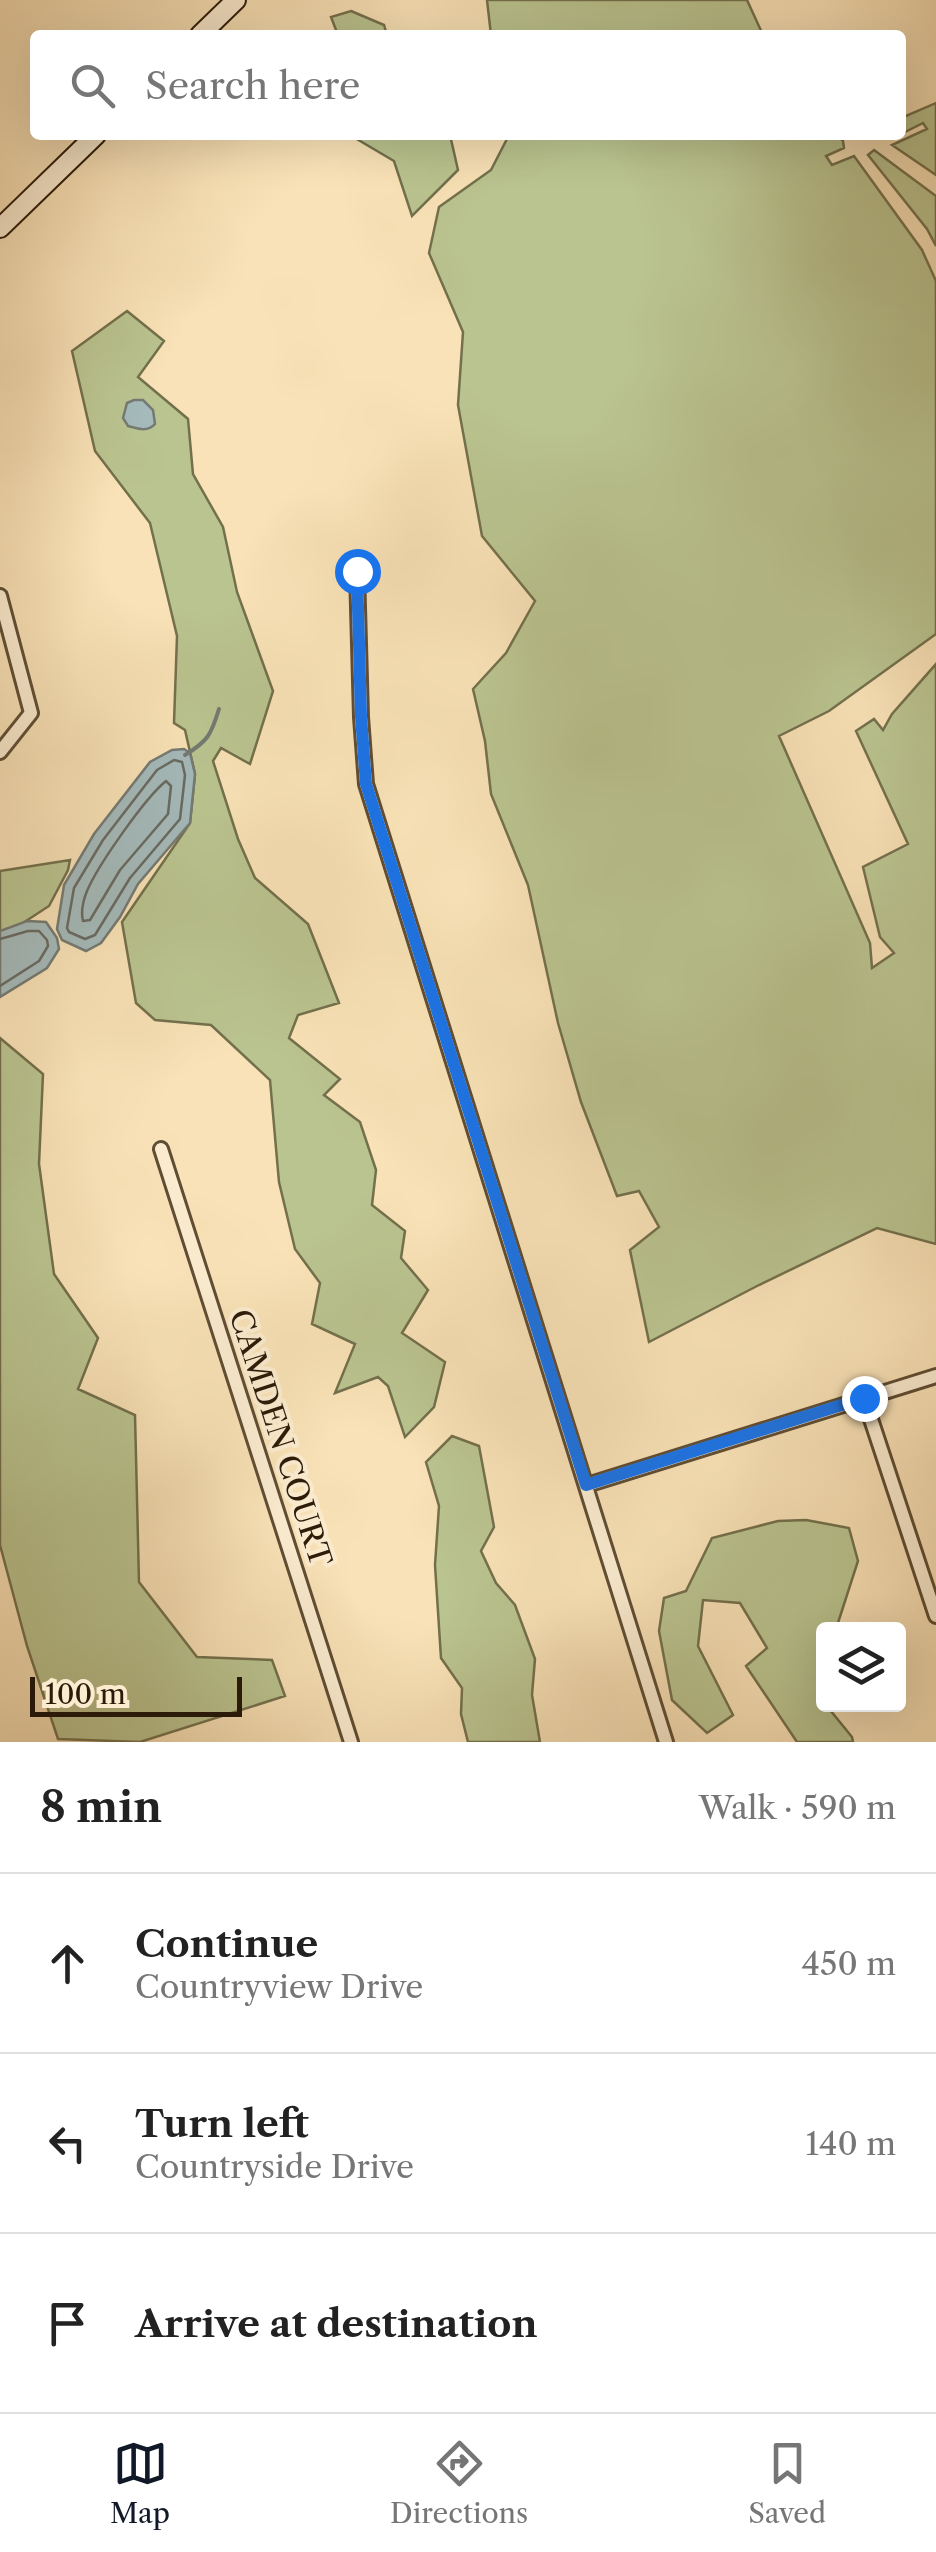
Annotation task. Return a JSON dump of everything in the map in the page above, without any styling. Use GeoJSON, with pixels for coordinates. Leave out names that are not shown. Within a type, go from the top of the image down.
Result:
{"type":"FeatureCollection","features":[{"type":"Feature","properties":{"kind":"street"},"geometry":{"type":"LineString","coordinates":[[205,30],[236,0]]}},
{"type":"Feature","properties":{"kind":"street"},"geometry":{"type":"LineString","coordinates":[[0,228],[91,140]]}},
{"type":"Feature","properties":{"kind":"street"},"geometry":{"type":"LineString","coordinates":[[357,571],[366,784],[666,1742]]}},
{"type":"Feature","properties":{"kind":"street"},"geometry":{"type":"LineString","coordinates":[[0,596],[32,713],[0,752]]}},
{"type":"Feature","properties":{"kind":"street","name":"CAMDEN COURT"},"geometry":{"type":"LineString","coordinates":[[161,1149],[350,1742]]}},
{"type":"Feature","properties":{"kind":"street"},"geometry":{"type":"LineString","coordinates":[[586,1485],[936,1376]]}},
{"type":"Feature","properties":{"kind":"street"},"geometry":{"type":"LineString","coordinates":[[864,1398],[936,1616]]}},
{"type":"Feature","properties":{"kind":"green space"},"geometry":{"type":"Polygon","coordinates":[[[487,0],[747,0],[761,30],[490,30],[487,0]]]}},
{"type":"Feature","properties":{"kind":"green space"},"geometry":{"type":"Polygon","coordinates":[[[351,11],[384,25],[386,30],[336,30],[331,17],[351,11]]]}},
{"type":"Feature","properties":{"kind":"green space"},"geometry":{"type":"Polygon","coordinates":[[[936,103],[936,175],[892,145],[927,129],[923,123],[906,132],[906,116],[936,103]]]}},
{"type":"Feature","properties":{"kind":"green space"},"geometry":{"type":"Polygon","coordinates":[[[358,140],[451,140],[458,170],[412,216],[394,161],[358,140]]]}},
{"type":"Feature","properties":{"kind":"green space"},"geometry":{"type":"Polygon","coordinates":[[[506,140],[842,140],[844,148],[826,156],[832,165],[854,156],[922,250],[936,281],[936,634],[829,711],[779,736],[870,943],[872,968],[894,953],[880,937],[863,867],[908,844],[856,731],[874,719],[883,730],[892,714],[936,664],[936,1244],[877,1228],[649,1342],[630,1250],[659,1227],[639,1191],[617,1196],[581,1102],[558,1023],[528,885],[491,794],[485,741],[473,689],[506,653],[535,601],[482,536],[458,405],[463,332],[429,253],[439,207],[491,170],[506,140]]]}},
{"type":"Feature","properties":{"kind":"green space"},"geometry":{"type":"Polygon","coordinates":[[[874,150],[936,196],[936,246],[868,155],[874,150]]]}},
{"type":"Feature","properties":{"kind":"green space"},"geometry":{"type":"Polygon","coordinates":[[[127,311],[164,341],[138,377],[188,419],[193,474],[223,527],[237,592],[273,691],[250,764],[221,748],[213,761],[255,878],[308,924],[339,1003],[298,1015],[289,1038],[340,1079],[324,1095],[360,1122],[376,1170],[372,1205],[405,1231],[401,1258],[428,1290],[402,1333],[445,1362],[434,1407],[405,1437],[388,1386],[378,1377],[335,1393],[355,1344],[312,1324],[320,1283],[295,1249],[279,1182],[270,1080],[211,1025],[155,1020],[136,1003],[122,922],[190,823],[195,774],[185,730],[174,723],[177,636],[150,523],[95,451],[72,351],[127,311]]]}},
{"type":"Feature","properties":{"kind":"green space"},"geometry":{"type":"Polygon","coordinates":[[[70,860],[49,906],[0,938],[0,871],[70,860]]]}},
{"type":"Feature","properties":{"kind":"green space"},"geometry":{"type":"Polygon","coordinates":[[[0,1038],[43,1074],[39,1164],[54,1274],[98,1338],[78,1389],[135,1415],[139,1582],[197,1657],[272,1660],[285,1696],[140,1742],[58,1739],[27,1646],[0,1545],[0,1038]]]}},
{"type":"Feature","properties":{"kind":"green space"},"geometry":{"type":"Polygon","coordinates":[[[452,1436],[479,1446],[494,1527],[481,1551],[496,1583],[515,1605],[535,1659],[532,1695],[540,1742],[468,1742],[461,1714],[462,1688],[441,1658],[435,1565],[439,1506],[426,1462],[452,1436]]]}},
{"type":"Feature","properties":{"kind":"green space"},"geometry":{"type":"Polygon","coordinates":[[[806,1520],[849,1528],[858,1561],[838,1622],[816,1622],[816,1712],[832,1712],[853,1742],[797,1742],[746,1666],[767,1648],[740,1603],[703,1600],[698,1646],[733,1715],[707,1733],[672,1700],[659,1631],[664,1598],[686,1591],[712,1538],[778,1521],[806,1520]]]}},
{"type":"Feature","properties":{"kind":"water"},"geometry":{"type":"Polygon","coordinates":[[[143,400],[153,410],[152,427],[128,426],[123,418],[127,403],[143,400]]]}},
{"type":"Feature","properties":{"kind":"water"},"geometry":{"type":"Polygon","coordinates":[[[172,750],[190,753],[195,774],[190,823],[138,884],[101,943],[86,951],[62,940],[57,929],[64,885],[94,834],[150,762],[172,750]]]}},
{"type":"Feature","properties":{"kind":"water"},"geometry":{"type":"Polygon","coordinates":[[[27,921],[46,922],[59,949],[47,968],[0,997],[0,931],[27,921]]]}},
{"type":"Feature","properties":{"kind":"waterway"},"geometry":{"type":"LineString","coordinates":[[185,755],[208,736],[219,709]]}},
{"type":"Feature","properties":{"kind":"route"},"geometry":{"type":"LineString","coordinates":[[357,571],[366,784],[586,1485],[864,1398]]}}]}
